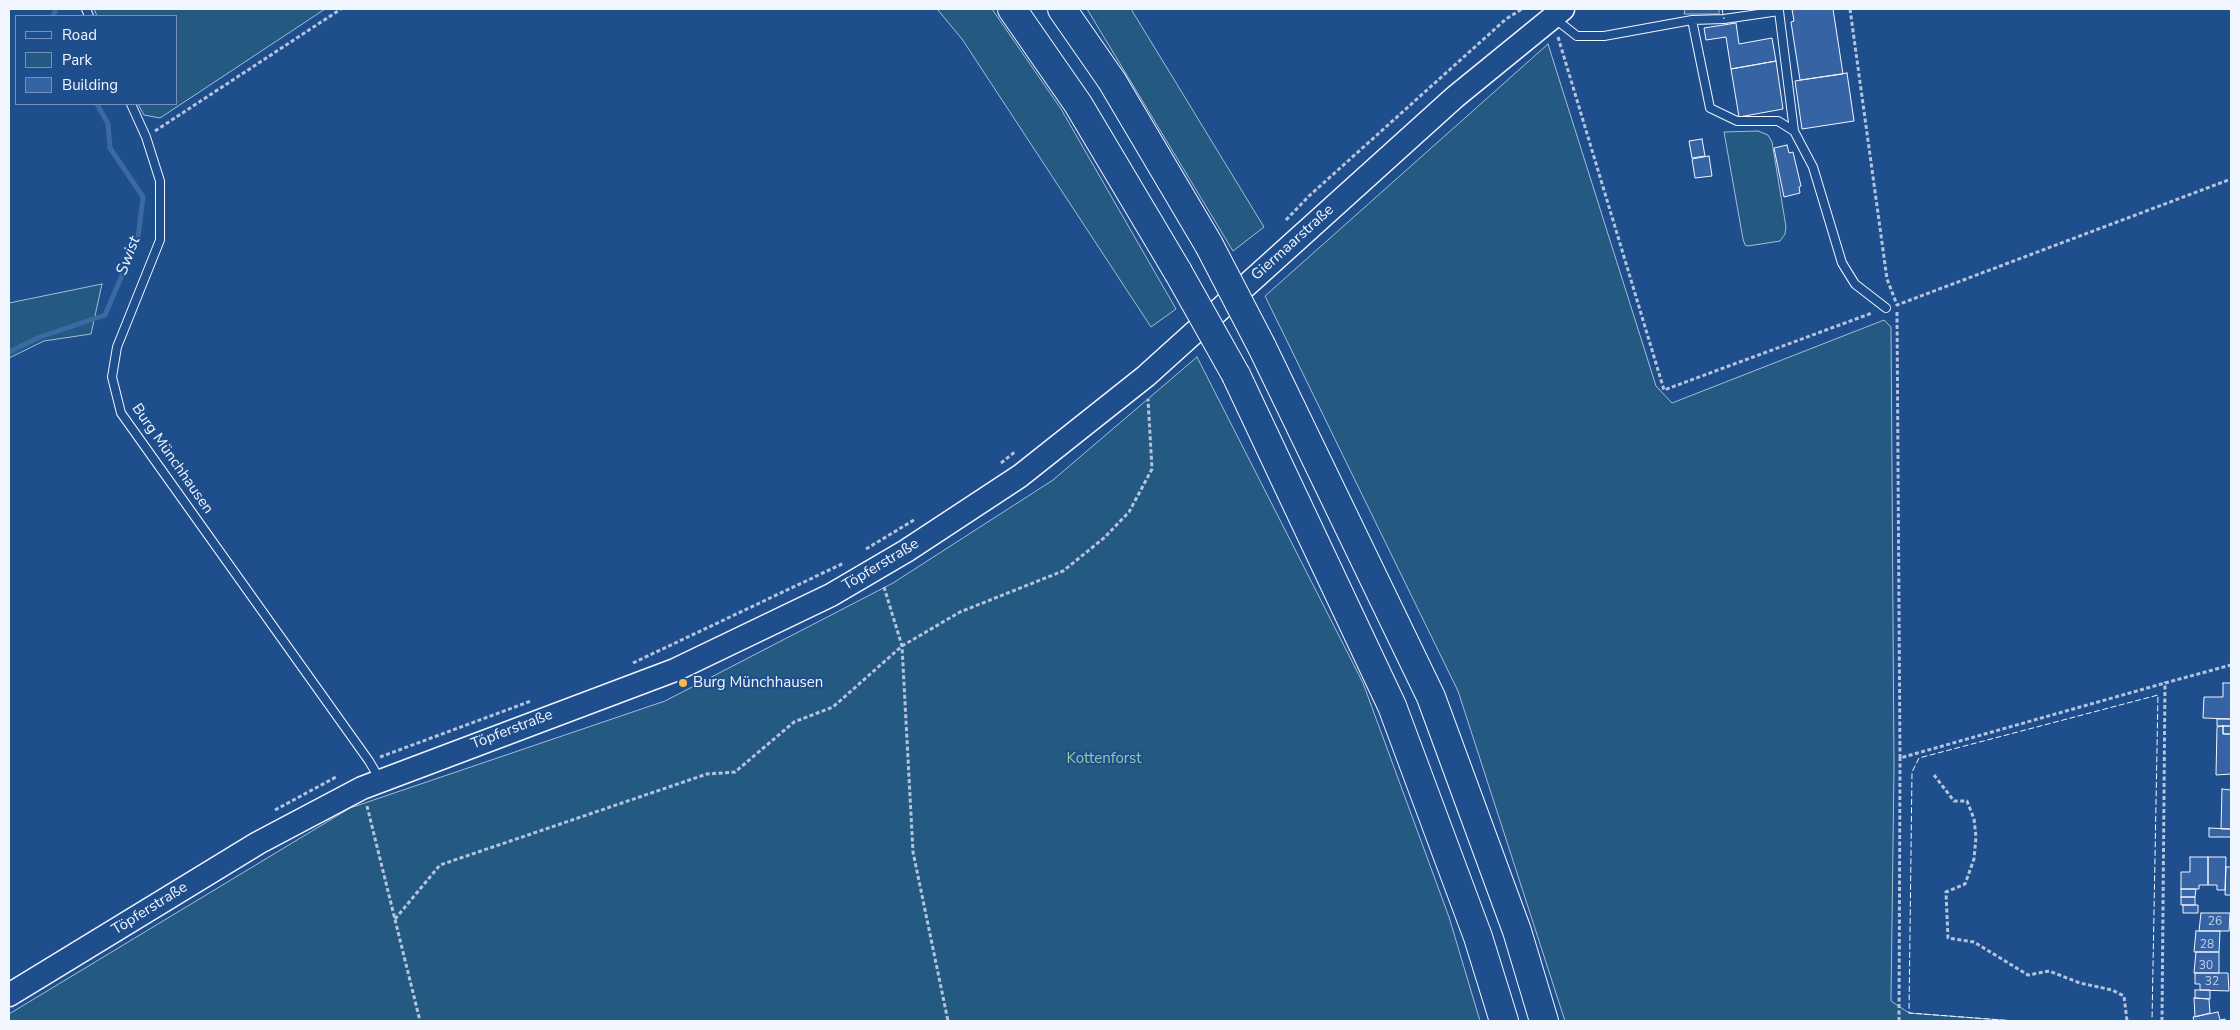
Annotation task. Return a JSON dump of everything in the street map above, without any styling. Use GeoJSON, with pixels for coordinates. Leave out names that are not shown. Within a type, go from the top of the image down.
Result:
{"type":"FeatureCollection","features":[{"type":"Feature","properties":{"kind":"highway"},"geometry":{"type":"LineString","coordinates":[[1012,9],[1078,104],[1178,272],[1236,375],[1392,706],[1478,937],[1504,1021]]}},
{"type":"Feature","properties":{"kind":"highway"},"geometry":{"type":"LineString","coordinates":[[1062,9],[1112,81],[1209,245],[1262,348],[1431,696],[1517,931],[1544,1021]]}},
{"type":"Feature","properties":{"kind":"main road","name":"Giermaarstraße"},"geometry":{"type":"LineString","coordinates":[[1020,476],[1138,382],[1455,97],[1558,13]]}},
{"type":"Feature","properties":{"kind":"main road","name":"Töpferstraße"},"geometry":{"type":"LineString","coordinates":[[9,995],[370,776],[675,670],[830,595],[875,556],[906,551],[1020,476]]}},
{"type":"Feature","properties":{"kind":"lane"},"geometry":{"type":"LineString","coordinates":[[1558,13],[1578,36],[1604,36],[1692,20],[1724,19],[1778,12],[1794,131],[1813,167],[1842,263],[1855,284],[1886,308]]}},
{"type":"Feature","properties":{"kind":"lane"},"geometry":{"type":"LineString","coordinates":[[1692,20],[1710,108],[1737,121],[1778,121],[1794,131]]}},
{"type":"Feature","properties":{"kind":"lane","name":"Burg Münchhausen"},"geometry":{"type":"LineString","coordinates":[[131,105],[146,137],[160,181],[160,240],[117,347],[112,377],[121,413],[370,776]]}},
{"type":"Feature","properties":{"kind":"path"},"geometry":{"type":"LineString","coordinates":[[146,137],[341,9]]}},
{"type":"Feature","properties":{"kind":"path"},"geometry":{"type":"LineString","coordinates":[[1285,222],[1309,196],[1506,19],[1522,9]]}},
{"type":"Feature","properties":{"kind":"path"},"geometry":{"type":"LineString","coordinates":[[1850,9],[1887,279],[1897,304],[1900,758],[1898,1021]]}},
{"type":"Feature","properties":{"kind":"path"},"geometry":{"type":"LineString","coordinates":[[1558,13],[1664,390],[2231,179]]}},
{"type":"Feature","properties":{"kind":"path"},"geometry":{"type":"LineString","coordinates":[[396,919],[440,865],[707,774],[735,772],[794,722],[833,707],[902,646],[960,612],[1063,571],[1104,538],[1128,512],[1152,469],[1148,394],[1138,382]]}},
{"type":"Feature","properties":{"kind":"path"},"geometry":{"type":"LineString","coordinates":[[998,465],[1021,448]]}},
{"type":"Feature","properties":{"kind":"path"},"geometry":{"type":"LineString","coordinates":[[875,556],[915,519]]}},
{"type":"Feature","properties":{"kind":"path"},"geometry":{"type":"LineString","coordinates":[[859,553],[875,556]]}},
{"type":"Feature","properties":{"kind":"path"},"geometry":{"type":"LineString","coordinates":[[875,556],[902,646],[913,852],[948,1021]]}},
{"type":"Feature","properties":{"kind":"path"},"geometry":{"type":"LineString","coordinates":[[630,664],[846,562]]}},
{"type":"Feature","properties":{"kind":"path"},"geometry":{"type":"LineString","coordinates":[[1900,758],[2231,665]]}},
{"type":"Feature","properties":{"kind":"path"},"geometry":{"type":"LineString","coordinates":[[2162,1021],[2165,683]]}},
{"type":"Feature","properties":{"kind":"path"},"geometry":{"type":"LineString","coordinates":[[420,1021],[396,919],[370,776],[537,699]]}},
{"type":"Feature","properties":{"kind":"path"},"geometry":{"type":"LineString","coordinates":[[1934,775],[1954,801],[1967,801],[1974,819],[1976,837],[1974,859],[1965,884],[1946,892],[1948,938],[1974,942],[2028,975],[2049,971],[2080,983],[2112,990],[2124,996],[2127,1021]]}},
{"type":"Feature","properties":{"kind":"green space"},"geometry":{"type":"Polygon","coordinates":[[[94,9],[325,9],[160,118],[144,115],[139,105],[178,105],[178,15],[97,15],[94,9]]]}},
{"type":"Feature","properties":{"kind":"green space"},"geometry":{"type":"Polygon","coordinates":[[[937,9],[992,9],[1061,109],[1176,309],[1151,327],[962,39],[937,9]]]}},
{"type":"Feature","properties":{"kind":"green space"},"geometry":{"type":"Polygon","coordinates":[[[1087,9],[1131,9],[1264,227],[1233,251],[1087,9]]]}},
{"type":"Feature","properties":{"kind":"green space"},"geometry":{"type":"Polygon","coordinates":[[[1548,44],[1656,386],[1672,403],[1884,320],[1891,327],[1894,766],[1891,1001],[1909,1013],[2015,1021],[1565,1021],[1458,691],[1265,296],[1548,44]]]}},
{"type":"Feature","properties":{"kind":"green space"},"geometry":{"type":"Polygon","coordinates":[[[1758,131],[1768,135],[1772,142],[1786,227],[1785,234],[1780,241],[1748,246],[1745,245],[1743,239],[1724,132],[1758,131]]]}},
{"type":"Feature","properties":{"kind":"green space"},"geometry":{"type":"Polygon","coordinates":[[[102,284],[91,334],[44,341],[9,358],[9,303],[102,284]]]}},
{"type":"Feature","properties":{"kind":"green space","name":"Kottenforst"},"geometry":{"type":"Polygon","coordinates":[[[1197,357],[1363,683],[1449,917],[1480,1021],[9,1021],[9,1014],[350,808],[665,701],[893,583],[1053,480],[1197,357]]]}},
{"type":"Feature","properties":{"kind":"shaded area"},"geometry":{"type":"Polygon","coordinates":[[[1685,9],[1719,9],[1719,14],[1684,14],[1685,9]]]}},
{"type":"Feature","properties":{"kind":"building"},"geometry":{"type":"Polygon","coordinates":[[[1792,9],[1833,9],[1843,74],[1800,80],[1791,22],[1794,21],[1792,9]]]}},
{"type":"Feature","properties":{"kind":"building"},"geometry":{"type":"Polygon","coordinates":[[[1736,23],[1739,44],[1772,38],[1776,61],[1731,69],[1726,37],[1706,40],[1704,28],[1736,23]]]}},
{"type":"Feature","properties":{"kind":"building"},"geometry":{"type":"Polygon","coordinates":[[[1776,61],[1783,109],[1739,117],[1731,69],[1776,61]]]}},
{"type":"Feature","properties":{"kind":"building"},"geometry":{"type":"Polygon","coordinates":[[[1847,73],[1854,121],[1802,129],[1795,81],[1847,73]]]}},
{"type":"Feature","properties":{"kind":"building"},"geometry":{"type":"Polygon","coordinates":[[[1702,139],[1705,156],[1692,158],[1689,141],[1702,139]]]}},
{"type":"Feature","properties":{"kind":"building"},"geometry":{"type":"Polygon","coordinates":[[[1787,145],[1789,153],[1793,152],[1801,186],[1799,187],[1800,193],[1784,197],[1774,148],[1787,145]]]}},
{"type":"Feature","properties":{"kind":"building"},"geometry":{"type":"Polygon","coordinates":[[[1709,156],[1712,176],[1695,178],[1692,159],[1709,156]]]}},
{"type":"Feature","properties":{"kind":"building"},"geometry":{"type":"Polygon","coordinates":[[[2223,683],[2231,683],[2231,719],[2203,718],[2204,697],[2223,697],[2223,683]]]}},
{"type":"Feature","properties":{"kind":"building"},"geometry":{"type":"Polygon","coordinates":[[[2217,719],[2231,719],[2231,726],[2217,726],[2217,719]]]}},
{"type":"Feature","properties":{"kind":"building"},"geometry":{"type":"Polygon","coordinates":[[[2223,726],[2223,734],[2231,734],[2231,774],[2216,775],[2217,727],[2223,726]]]}},
{"type":"Feature","properties":{"kind":"building"},"geometry":{"type":"Polygon","coordinates":[[[2223,726],[2231,726],[2231,734],[2223,734],[2223,726]]]}},
{"type":"Feature","properties":{"kind":"building"},"geometry":{"type":"Polygon","coordinates":[[[2222,789],[2231,790],[2231,829],[2221,829],[2222,789]]]}},
{"type":"Feature","properties":{"kind":"building"},"geometry":{"type":"Polygon","coordinates":[[[2209,828],[2231,829],[2231,837],[2209,837],[2209,828]]]}},
{"type":"Feature","properties":{"kind":"building"},"geometry":{"type":"Polygon","coordinates":[[[2190,857],[2208,857],[2208,885],[2199,885],[2199,889],[2181,889],[2181,872],[2190,872],[2190,857]]]}},
{"type":"Feature","properties":{"kind":"building"},"geometry":{"type":"Polygon","coordinates":[[[2208,857],[2226,857],[2225,890],[2217,890],[2217,885],[2208,885],[2208,857]]]}},
{"type":"Feature","properties":{"kind":"building"},"geometry":{"type":"Polygon","coordinates":[[[2226,867],[2231,867],[2231,895],[2225,895],[2226,867]]]}},
{"type":"Feature","properties":{"kind":"building"},"geometry":{"type":"Polygon","coordinates":[[[2181,889],[2196,889],[2195,897],[2181,897],[2181,889]]]}},
{"type":"Feature","properties":{"kind":"building"},"geometry":{"type":"Polygon","coordinates":[[[2181,897],[2195,897],[2195,905],[2181,905],[2181,897]]]}},
{"type":"Feature","properties":{"kind":"building"},"geometry":{"type":"Polygon","coordinates":[[[2183,905],[2198,905],[2198,913],[2183,913],[2183,905]]]}},
{"type":"Feature","properties":{"kind":"building"},"geometry":{"type":"Polygon","coordinates":[[[2201,913],[2230,913],[2229,931],[2199,931],[2201,913]]]}},
{"type":"Feature","properties":{"kind":"building"},"geometry":{"type":"Polygon","coordinates":[[[2196,931],[2220,931],[2219,952],[2194,952],[2196,931]]]}},
{"type":"Feature","properties":{"kind":"building"},"geometry":{"type":"Polygon","coordinates":[[[2196,952],[2219,952],[2219,973],[2194,973],[2196,952]]]}},
{"type":"Feature","properties":{"kind":"building"},"geometry":{"type":"Polygon","coordinates":[[[2195,973],[2228,973],[2229,991],[2200,990],[2200,984],[2195,984],[2195,973]]]}},
{"type":"Feature","properties":{"kind":"building"},"geometry":{"type":"Polygon","coordinates":[[[2195,990],[2210,990],[2210,999],[2195,998],[2195,990]]]}},
{"type":"Feature","properties":{"kind":"building"},"geometry":{"type":"Polygon","coordinates":[[[2194,998],[2209,999],[2210,1013],[2195,1017],[2194,998]]]}},
{"type":"Feature","properties":{"kind":"building"},"geometry":{"type":"Polygon","coordinates":[[[2218,1012],[2220,1020],[2225,1019],[2225,1021],[2194,1021],[2193,1017],[2218,1012]]]}},
{"type":"Feature","properties":{"kind":"waterway","name":"Swist"},"geometry":{"type":"LineString","coordinates":[[53,15],[56,9]]}},
{"type":"Feature","properties":{"kind":"waterway","name":"Swist"},"geometry":{"type":"LineString","coordinates":[[9,352],[40,337],[105,315],[138,238],[143,197],[110,148],[108,124],[98,105]]}},
{"type":"Feature","properties":{"kind":"fence"},"geometry":{"type":"LineString","coordinates":[[1722,9],[1724,19]]}},
{"type":"Feature","properties":{"kind":"fence"},"geometry":{"type":"LineString","coordinates":[[2015,1021],[1909,1013],[1912,772],[1919,758],[2158,695],[2152,1021]]}},
{"type":"Feature","properties":{"kind":"place","name":"Burg Münchhausen"},"geometry":{"type":"Point","coordinates":[683,683]}}]}
